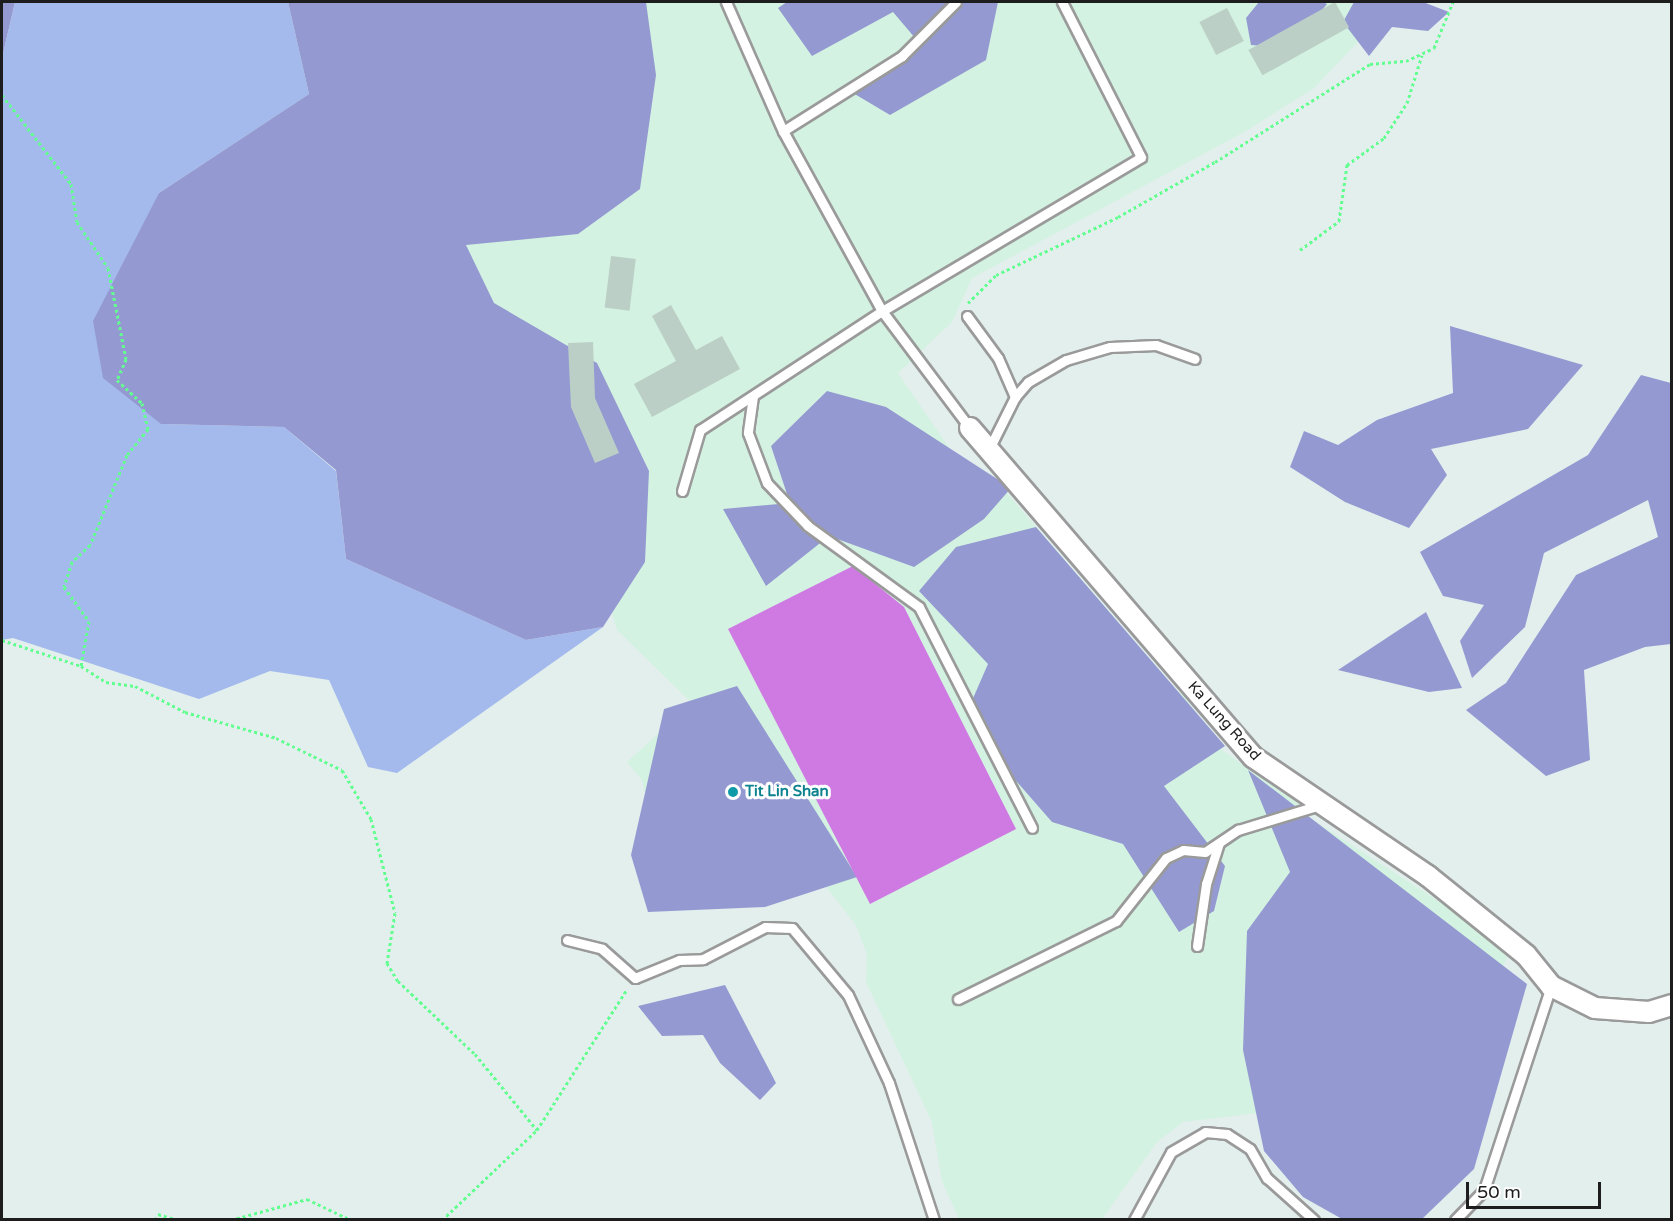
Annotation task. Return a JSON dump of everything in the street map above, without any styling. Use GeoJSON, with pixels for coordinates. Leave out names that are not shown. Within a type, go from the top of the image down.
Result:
{"type":"FeatureCollection","features":[{"type":"Feature","properties":{"kind":"street","name":"Ka Lung Road"},"geometry":{"type":"LineString","coordinates":[[970,428],[1253,757],[1320,805],[1428,876],[1526,955],[1551,986],[1595,1008],[1649,1012],[1671,1005]]}},
{"type":"Feature","properties":{"kind":"lane","name":"Ka Lung Road"},"geometry":{"type":"LineString","coordinates":[[726,2],[783,131],[882,311],[914,358],[970,428]]}},
{"type":"Feature","properties":{"kind":"lane"},"geometry":{"type":"LineString","coordinates":[[783,131],[902,56],[956,2]]}},
{"type":"Feature","properties":{"kind":"lane"},"geometry":{"type":"LineString","coordinates":[[682,490],[700,430],[882,311],[1141,157],[1062,2]]}},
{"type":"Feature","properties":{"kind":"lane"},"geometry":{"type":"LineString","coordinates":[[967,316],[998,358],[1015,397]]}},
{"type":"Feature","properties":{"kind":"lane"},"geometry":{"type":"LineString","coordinates":[[988,451],[1015,397],[1028,382],[1066,360],[1110,347],[1156,345],[1195,359]]}},
{"type":"Feature","properties":{"kind":"lane"},"geometry":{"type":"LineString","coordinates":[[753,396],[748,433],[767,483],[808,526],[920,607],[1032,828]]}},
{"type":"Feature","properties":{"kind":"lane"},"geometry":{"type":"LineString","coordinates":[[958,999],[1116,921],[1166,858],[1183,850],[1205,852],[1238,830],[1320,805]]}},
{"type":"Feature","properties":{"kind":"lane"},"geometry":{"type":"LineString","coordinates":[[1197,946],[1206,884],[1218,843]]}},
{"type":"Feature","properties":{"kind":"lane"},"geometry":{"type":"LineString","coordinates":[[567,940],[603,949],[635,978],[679,960],[704,959],[765,927],[792,928],[848,995],[889,1083],[934,1220]]}},
{"type":"Feature","properties":{"kind":"lane"},"geometry":{"type":"LineString","coordinates":[[1455,1220],[1484,1190],[1551,986]]}},
{"type":"Feature","properties":{"kind":"lane"},"geometry":{"type":"LineString","coordinates":[[1134,1220],[1171,1152],[1205,1132],[1227,1134],[1250,1149],[1267,1178],[1314,1220]]}},
{"type":"Feature","properties":{"kind":"path"},"geometry":{"type":"LineString","coordinates":[[967,316],[977,288],[996,275],[1167,189],[1307,108],[1370,64],[1422,54],[1439,42],[1453,2]]}},
{"type":"Feature","properties":{"kind":"path"},"geometry":{"type":"LineString","coordinates":[[1300,250],[1339,221],[1347,165],[1384,138],[1407,103],[1422,54]]}},
{"type":"Feature","properties":{"kind":"path"},"geometry":{"type":"LineString","coordinates":[[2,95],[71,184],[77,222],[108,268],[126,359],[117,380],[142,403],[148,429],[127,455],[90,545],[72,562],[64,587],[88,621],[81,666]]}},
{"type":"Feature","properties":{"kind":"path"},"geometry":{"type":"LineString","coordinates":[[2,640],[81,666],[105,682],[135,686],[185,712],[312,752],[342,770],[371,819],[395,913],[387,963],[398,981],[475,1054],[537,1130]]}},
{"type":"Feature","properties":{"kind":"path"},"geometry":{"type":"LineString","coordinates":[[442,1220],[537,1130],[635,978]]}},
{"type":"Feature","properties":{"kind":"path"},"geometry":{"type":"LineString","coordinates":[[231,1220],[307,1199],[351,1220]]}},
{"type":"Feature","properties":{"kind":"path"},"geometry":{"type":"LineString","coordinates":[[156,1220],[158,1214],[178,1220]]}},
{"type":"Feature","properties":{"kind":"shaded area"},"geometry":{"type":"Polygon","coordinates":[[[2,2],[15,2],[2,58],[2,2]]]}},
{"type":"Feature","properties":{"kind":"shaded area"},"geometry":{"type":"Polygon","coordinates":[[[15,2],[288,2],[309,94],[159,193],[162,424],[284,427],[336,471],[346,559],[526,640],[603,627],[397,773],[368,767],[329,680],[270,671],[199,699],[13,638],[2,640],[2,58],[15,2]]]}},
{"type":"Feature","properties":{"kind":"shaded area"},"geometry":{"type":"Polygon","coordinates":[[[136,2],[1396,2],[1314,88],[1246,131],[972,278],[952,322],[898,373],[960,464],[999,484],[1119,623],[1144,661],[1185,697],[1223,751],[1299,804],[1300,823],[1316,822],[1458,914],[1509,953],[1482,1012],[1266,1112],[1183,1122],[1157,1142],[1102,1219],[959,1219],[942,1181],[932,1122],[866,982],[867,955],[856,925],[820,879],[651,822],[642,780],[627,762],[692,703],[617,630],[610,606],[136,2]]]}},
{"type":"Feature","properties":{"kind":"shaded area"},"geometry":{"type":"Polygon","coordinates":[[[288,2],[646,2],[656,75],[640,189],[578,234],[466,245],[494,303],[597,363],[649,471],[645,562],[603,627],[526,640],[346,559],[336,470],[284,427],[161,424],[103,378],[93,321],[159,193],[309,94],[288,2]]]}},
{"type":"Feature","properties":{"kind":"shaded area"},"geometry":{"type":"Polygon","coordinates":[[[787,2],[998,2],[986,60],[890,115],[853,93],[921,45],[893,12],[812,56],[778,8],[787,2]]]}},
{"type":"Feature","properties":{"kind":"shaded area"},"geometry":{"type":"Polygon","coordinates":[[[1259,2],[1323,2],[1327,4],[1292,48],[1251,45],[1246,18],[1259,2]]]}},
{"type":"Feature","properties":{"kind":"shaded area"},"geometry":{"type":"Polygon","coordinates":[[[1354,2],[1423,2],[1449,12],[1428,31],[1392,27],[1369,56],[1343,22],[1354,2]]]}},
{"type":"Feature","properties":{"kind":"shaded area"},"geometry":{"type":"Polygon","coordinates":[[[1450,326],[1583,365],[1528,429],[1431,449],[1447,475],[1409,528],[1345,502],[1290,467],[1304,431],[1338,445],[1377,420],[1453,393],[1450,326]]]}},
{"type":"Feature","properties":{"kind":"shaded area"},"geometry":{"type":"Polygon","coordinates":[[[1641,375],[1671,383],[1671,644],[1645,647],[1584,670],[1590,760],[1546,776],[1466,710],[1506,683],[1576,575],[1658,537],[1648,500],[1544,553],[1525,627],[1472,678],[1460,641],[1484,605],[1443,596],[1420,552],[1588,455],[1641,375]]]}},
{"type":"Feature","properties":{"kind":"shaded area"},"geometry":{"type":"Polygon","coordinates":[[[827,391],[886,407],[1011,488],[984,519],[914,567],[829,536],[766,586],[723,509],[790,503],[771,446],[827,391]]]}},
{"type":"Feature","properties":{"kind":"shaded area"},"geometry":{"type":"Polygon","coordinates":[[[1036,527],[1225,746],[1164,786],[1225,866],[1214,911],[1179,932],[1123,844],[1052,822],[1010,774],[967,712],[988,664],[919,591],[956,547],[1036,527]]]}},
{"type":"Feature","properties":{"kind":"shaded area"},"geometry":{"type":"Polygon","coordinates":[[[853,566],[904,607],[1016,829],[870,904],[728,629],[853,566]]]}},
{"type":"Feature","properties":{"kind":"shaded area"},"geometry":{"type":"Polygon","coordinates":[[[1426,612],[1462,688],[1429,692],[1338,670],[1426,612]]]}},
{"type":"Feature","properties":{"kind":"shaded area"},"geometry":{"type":"Polygon","coordinates":[[[737,686],[857,877],[765,907],[648,912],[631,855],[664,709],[737,686]]]}},
{"type":"Feature","properties":{"kind":"shaded area"},"geometry":{"type":"Polygon","coordinates":[[[1248,770],[1527,984],[1474,1169],[1422,1219],[1342,1219],[1303,1197],[1264,1151],[1243,1050],[1247,931],[1290,872],[1248,770]]]}},
{"type":"Feature","properties":{"kind":"shaded area"},"geometry":{"type":"Polygon","coordinates":[[[725,985],[776,1083],[760,1100],[720,1063],[703,1035],[662,1036],[638,1006],[725,985]]]}},
{"type":"Feature","properties":{"kind":"building"},"geometry":{"type":"Polygon","coordinates":[[[1335,2],[1349,27],[1262,75],[1248,50],[1335,2]]]}},
{"type":"Feature","properties":{"kind":"building"},"geometry":{"type":"Polygon","coordinates":[[[1227,8],[1244,41],[1216,55],[1199,22],[1227,8]]]}},
{"type":"Feature","properties":{"kind":"building"},"geometry":{"type":"Polygon","coordinates":[[[611,256],[636,259],[629,311],[605,308],[611,256]]]}},
{"type":"Feature","properties":{"kind":"building"},"geometry":{"type":"Polygon","coordinates":[[[671,305],[696,350],[722,336],[740,369],[652,417],[634,384],[676,361],[652,316],[671,305]]]}},
{"type":"Feature","properties":{"kind":"building"},"geometry":{"type":"Polygon","coordinates":[[[593,342],[595,398],[619,453],[595,463],[571,407],[568,343],[593,342]]]}},
{"type":"Feature","properties":{"kind":"place","name":"Tit Lin Shan"},"geometry":{"type":"Point","coordinates":[733,792]}}]}
